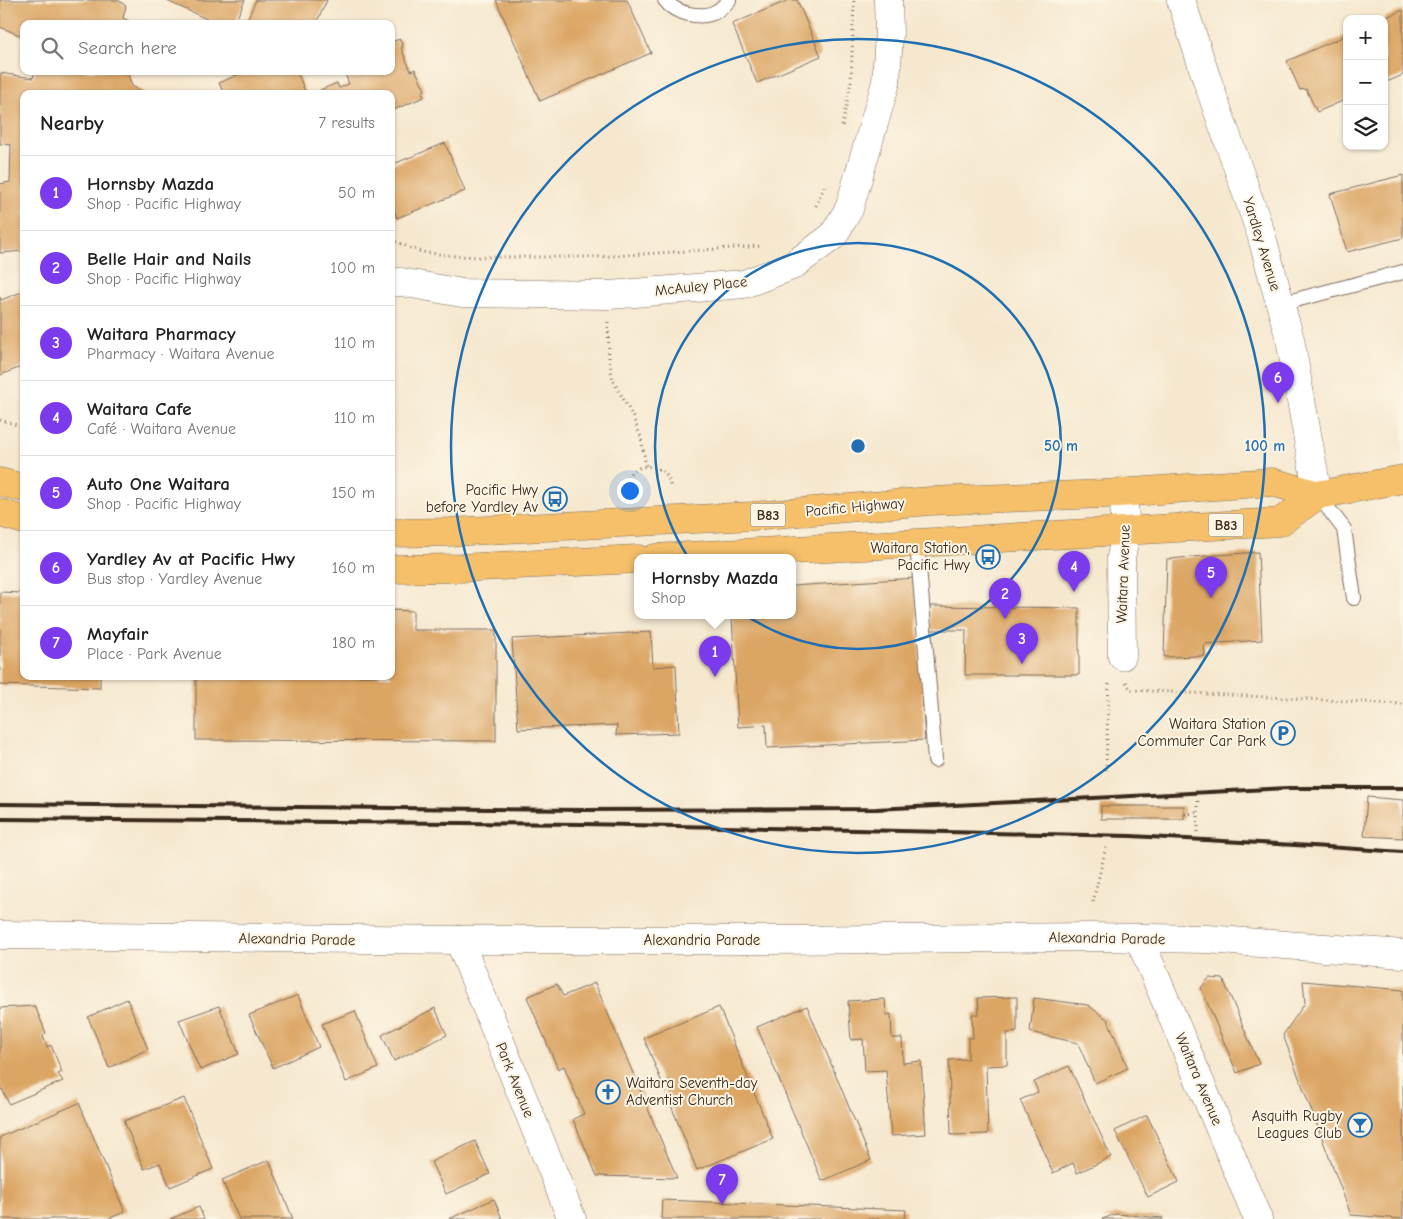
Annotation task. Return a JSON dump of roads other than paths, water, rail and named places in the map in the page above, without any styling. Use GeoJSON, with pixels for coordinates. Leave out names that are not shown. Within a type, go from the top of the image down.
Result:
{"type":"FeatureCollection","features":[{"type":"Feature","properties":{"kind":"main road","name":"Pacific Highway"},"geometry":{"type":"LineString","coordinates":[[725,554],[1280,522],[1318,495],[1403,479]]}},
{"type":"Feature","properties":{"kind":"main road"},"geometry":{"type":"LineString","coordinates":[[0,482],[20,487]]}},
{"type":"Feature","properties":{"kind":"main road","name":"Pacific Highway"},"geometry":{"type":"LineString","coordinates":[[395,533],[639,523],[753,516],[930,501],[1123,492],[1272,482],[1318,495]]}},
{"type":"Feature","properties":{"kind":"main road"},"geometry":{"type":"LineString","coordinates":[[0,513],[20,519]]}},
{"type":"Feature","properties":{"kind":"main road"},"geometry":{"type":"LineString","coordinates":[[395,569],[634,559]]}},
{"type":"Feature","properties":{"kind":"street","name":"McAuley Place"},"geometry":{"type":"LineString","coordinates":[[395,279],[462,293],[610,295],[744,284],[792,266],[832,236],[849,209],[886,82],[889,33],[888,0]]}},
{"type":"Feature","properties":{"kind":"street","name":"Yardley Avenue"},"geometry":{"type":"LineString","coordinates":[[1181,0],[1207,80],[1262,234],[1290,338],[1318,495]]}},
{"type":"Feature","properties":{"kind":"street","name":"Waitara Avenue"},"geometry":{"type":"LineString","coordinates":[[1121,671],[1121,558],[1126,531],[1123,492]]}},
{"type":"Feature","properties":{"kind":"street","name":"Alexandria Parade"},"geometry":{"type":"LineString","coordinates":[[0,935],[459,940],[1092,937],[1207,939],[1403,954]]}},
{"type":"Feature","properties":{"kind":"street","name":"Waitara Avenue"},"geometry":{"type":"LineString","coordinates":[[1139,938],[1258,1219]]}},
{"type":"Feature","properties":{"kind":"street","name":"Park Avenue"},"geometry":{"type":"LineString","coordinates":[[459,940],[572,1219]]}},
{"type":"Feature","properties":{"kind":"lane"},"geometry":{"type":"LineString","coordinates":[[665,0],[670,6],[692,16],[716,12],[729,0]]}},
{"type":"Feature","properties":{"kind":"lane"},"geometry":{"type":"LineString","coordinates":[[1280,304],[1403,272]]}},
{"type":"Feature","properties":{"kind":"lane"},"geometry":{"type":"LineString","coordinates":[[1318,495],[1344,529],[1354,598]]}},
{"type":"Feature","properties":{"kind":"lane"},"geometry":{"type":"LineString","coordinates":[[917,543],[936,760]]}},
{"type":"Feature","properties":{"kind":"railway"},"geometry":{"type":"LineString","coordinates":[[0,804],[584,810],[876,809],[1288,788],[1403,788]]}},
{"type":"Feature","properties":{"kind":"railway"},"geometry":{"type":"LineString","coordinates":[[0,819],[583,824],[1131,836],[1403,852]]}},
{"type":"Feature","properties":{"kind":"place","name":"Yardley Av at Pacific Hwy"},"geometry":{"type":"Point","coordinates":[1278,403]}},
{"type":"Feature","properties":{"kind":"place","name":"Pacific Hwy before Yardley Av"},"geometry":{"type":"Point","coordinates":[555,499]}},
{"type":"Feature","properties":{"kind":"place","name":"Waitara Station, Pacific Hwy"},"geometry":{"type":"Point","coordinates":[988,557]}},
{"type":"Feature","properties":{"kind":"place","name":"Waitara Cafe"},"geometry":{"type":"Point","coordinates":[1074,592]}},
{"type":"Feature","properties":{"kind":"place","name":"Auto One Waitara"},"geometry":{"type":"Point","coordinates":[1211,598]}},
{"type":"Feature","properties":{"kind":"place","name":"Belle Hair and Nails"},"geometry":{"type":"Point","coordinates":[1005,619]}},
{"type":"Feature","properties":{"kind":"place","name":"Waitara Pharmacy"},"geometry":{"type":"Point","coordinates":[1022,664]}},
{"type":"Feature","properties":{"kind":"place","name":"Hornsby Mazda"},"geometry":{"type":"Point","coordinates":[715,677]}},
{"type":"Feature","properties":{"kind":"place","name":"Waitara Station Commuter Car Park"},"geometry":{"type":"Point","coordinates":[1283,733]}},
{"type":"Feature","properties":{"kind":"place","name":"Waitara Seventh-day Adventist Church"},"geometry":{"type":"Point","coordinates":[608,1092]}},
{"type":"Feature","properties":{"kind":"place","name":"Asquith Rugby Leagues Club"},"geometry":{"type":"Point","coordinates":[1360,1125]}},
{"type":"Feature","properties":{"kind":"place","name":"Mayfair"},"geometry":{"type":"Point","coordinates":[722,1205]}}]}
